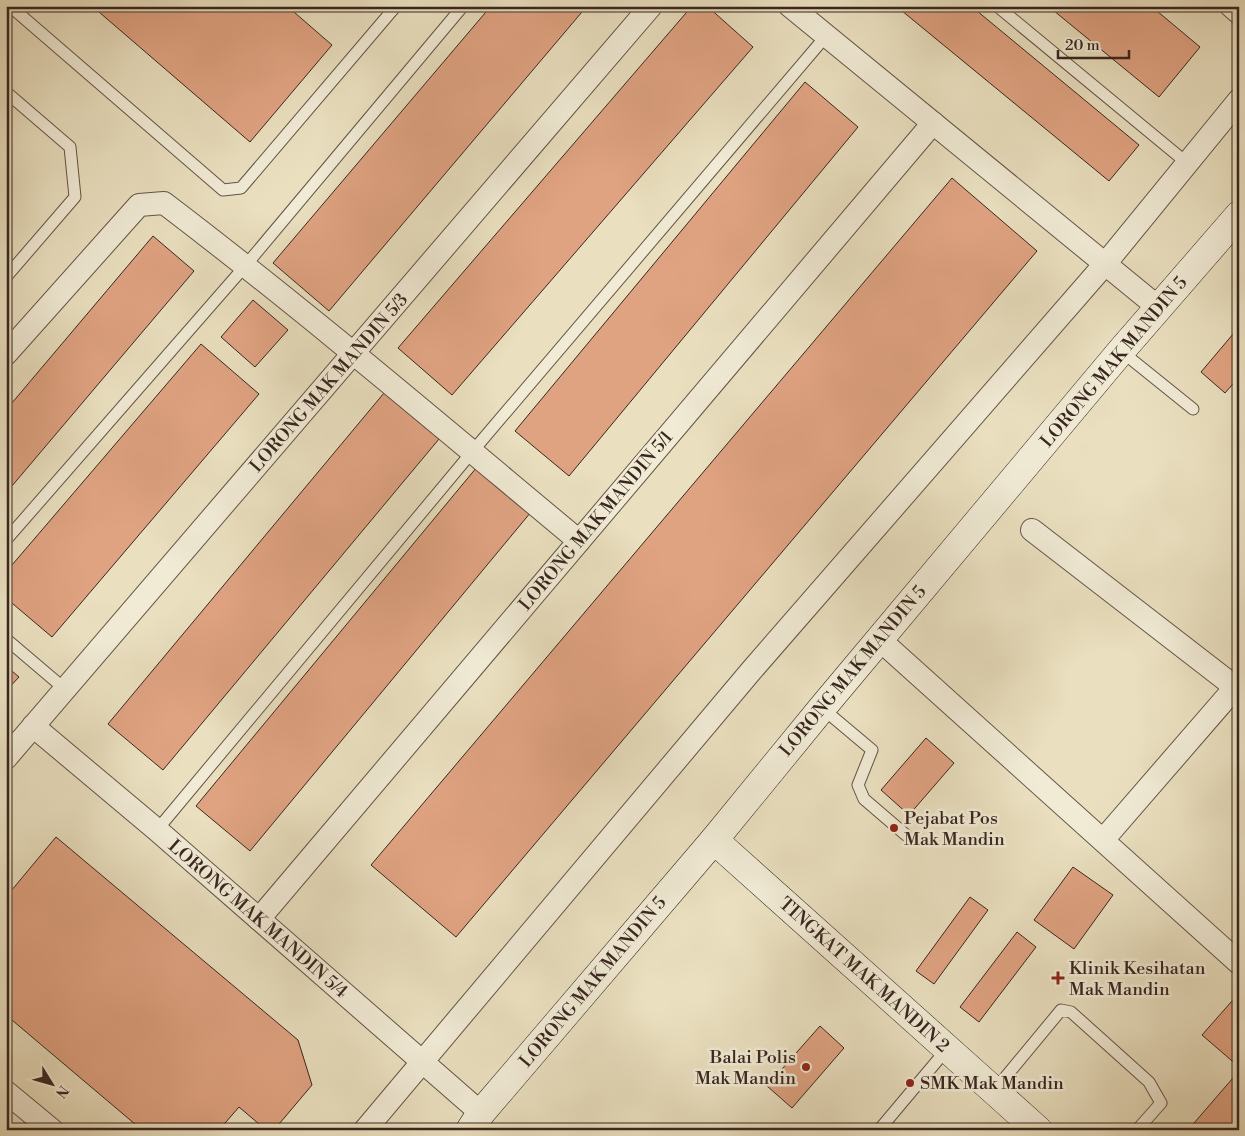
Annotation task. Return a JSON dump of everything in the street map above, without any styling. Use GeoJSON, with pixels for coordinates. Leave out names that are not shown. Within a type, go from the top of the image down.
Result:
{"type":"FeatureCollection","features":[{"type":"Feature","properties":{"kind":"street","name":"LORONG MAK MANDIN 5/3"},"geometry":{"type":"LineString","coordinates":[[6,758],[651,6]]}},
{"type":"Feature","properties":{"kind":"street"},"geometry":{"type":"LineString","coordinates":[[790,6],[1159,308]]}},
{"type":"Feature","properties":{"kind":"street"},"geometry":{"type":"LineString","coordinates":[[1231,6],[1239,12]]}},
{"type":"Feature","properties":{"kind":"street"},"geometry":{"type":"LineString","coordinates":[[365,1130],[751,671],[1105,264],[1239,100]]}},
{"type":"Feature","properties":{"kind":"street","name":"LORONG MAK MANDIN 5/1"},"geometry":{"type":"LineString","coordinates":[[259,919],[933,124]]}},
{"type":"Feature","properties":{"kind":"street"},"geometry":{"type":"LineString","coordinates":[[6,354],[139,205],[164,203],[246,265],[579,541]]}},
{"type":"Feature","properties":{"kind":"street","name":"LORONG MAK MANDIN 5"},"geometry":{"type":"LineString","coordinates":[[476,1121],[714,840],[822,708],[1122,351],[1239,215]]}},
{"type":"Feature","properties":{"kind":"street"},"geometry":{"type":"LineString","coordinates":[[1032,530],[1238,687],[1103,840]]}},
{"type":"Feature","properties":{"kind":"street"},"geometry":{"type":"LineString","coordinates":[[880,640],[1239,963]]}},
{"type":"Feature","properties":{"kind":"street","name":"LORONG MAK MANDIN 5/4"},"geometry":{"type":"LineString","coordinates":[[33,726],[157,830],[423,1063],[476,1121]]}},
{"type":"Feature","properties":{"kind":"street","name":"TINGKAT MAK MANDIN 2"},"geometry":{"type":"LineString","coordinates":[[714,840],[1038,1130]]}},
{"type":"Feature","properties":{"kind":"street"},"geometry":{"type":"LineString","coordinates":[[6,1092],[52,1130]]}},
{"type":"Feature","properties":{"kind":"lane"},"geometry":{"type":"LineString","coordinates":[[10,6],[223,190],[241,188],[396,6]]}},
{"type":"Feature","properties":{"kind":"lane"},"geometry":{"type":"LineString","coordinates":[[6,540],[246,265],[463,6]]}},
{"type":"Feature","properties":{"kind":"lane"},"geometry":{"type":"LineString","coordinates":[[997,6],[1187,163]]}},
{"type":"Feature","properties":{"kind":"lane"},"geometry":{"type":"LineString","coordinates":[[157,830],[472,452],[826,36]]}},
{"type":"Feature","properties":{"kind":"lane"},"geometry":{"type":"LineString","coordinates":[[6,92],[70,147],[75,197],[6,277]]}},
{"type":"Feature","properties":{"kind":"lane"},"geometry":{"type":"LineString","coordinates":[[1122,351],[1193,409]]}},
{"type":"Feature","properties":{"kind":"lane"},"geometry":{"type":"LineString","coordinates":[[6,638],[66,690]]}},
{"type":"Feature","properties":{"kind":"lane"},"geometry":{"type":"LineString","coordinates":[[822,708],[872,750],[858,785],[864,799],[906,835]]}},
{"type":"Feature","properties":{"kind":"lane"},"geometry":{"type":"LineString","coordinates":[[994,1091],[1061,1010],[1071,1012],[1149,1082],[1162,1103],[1137,1130]]}},
{"type":"Feature","properties":{"kind":"lane"},"geometry":{"type":"LineString","coordinates":[[878,1130],[947,1049]]}},
{"type":"Feature","properties":{"kind":"building"},"geometry":{"type":"Polygon","coordinates":[[[92,6],[287,6],[332,45],[250,142],[92,6]]]}},
{"type":"Feature","properties":{"kind":"building"},"geometry":{"type":"Polygon","coordinates":[[[491,6],[587,6],[329,311],[273,263],[491,6]]]}},
{"type":"Feature","properties":{"kind":"building"},"geometry":{"type":"Polygon","coordinates":[[[692,6],[707,6],[753,47],[452,395],[398,348],[692,6]]]}},
{"type":"Feature","properties":{"kind":"building"},"geometry":{"type":"Polygon","coordinates":[[[896,6],[971,6],[1139,145],[1109,181],[896,6]]]}},
{"type":"Feature","properties":{"kind":"building"},"geometry":{"type":"Polygon","coordinates":[[[1048,6],[1151,6],[1200,47],[1159,97],[1048,6]]]}},
{"type":"Feature","properties":{"kind":"building"},"geometry":{"type":"Polygon","coordinates":[[[805,82],[858,127],[569,476],[515,431],[805,82]]]}},
{"type":"Feature","properties":{"kind":"building"},"geometry":{"type":"Polygon","coordinates":[[[952,178],[1037,251],[456,937],[371,865],[952,178]]]}},
{"type":"Feature","properties":{"kind":"building"},"geometry":{"type":"Polygon","coordinates":[[[153,236],[194,271],[6,493],[6,410],[153,236]]]}},
{"type":"Feature","properties":{"kind":"building"},"geometry":{"type":"Polygon","coordinates":[[[253,300],[288,330],[255,367],[221,337],[253,300]]]}},
{"type":"Feature","properties":{"kind":"building"},"geometry":{"type":"Polygon","coordinates":[[[1239,327],[1239,377],[1225,393],[1201,372],[1239,327]]]}},
{"type":"Feature","properties":{"kind":"building"},"geometry":{"type":"Polygon","coordinates":[[[201,344],[259,394],[52,637],[6,598],[6,572],[201,344]]]}},
{"type":"Feature","properties":{"kind":"building"},"geometry":{"type":"Polygon","coordinates":[[[384,393],[439,439],[163,770],[108,724],[384,393]]]}},
{"type":"Feature","properties":{"kind":"building"},"geometry":{"type":"Polygon","coordinates":[[[477,467],[531,512],[250,851],[196,806],[477,467]]]}},
{"type":"Feature","properties":{"kind":"building"},"geometry":{"type":"Polygon","coordinates":[[[6,666],[19,677],[6,691],[6,666]]]}},
{"type":"Feature","properties":{"kind":"building"},"geometry":{"type":"Polygon","coordinates":[[[926,738],[954,763],[909,815],[881,790],[926,738]]]}},
{"type":"Feature","properties":{"kind":"building"},"geometry":{"type":"Polygon","coordinates":[[[56,837],[298,1040],[312,1085],[274,1130],[266,1130],[239,1107],[219,1130],[142,1130],[6,1015],[6,897],[56,837]]]}},
{"type":"Feature","properties":{"kind":"building"},"geometry":{"type":"Polygon","coordinates":[[[1073,867],[1113,895],[1074,949],[1034,920],[1073,867]]]}},
{"type":"Feature","properties":{"kind":"building"},"geometry":{"type":"Polygon","coordinates":[[[970,897],[988,910],[934,984],[916,971],[970,897]]]}},
{"type":"Feature","properties":{"kind":"building"},"geometry":{"type":"Polygon","coordinates":[[[1017,932],[1036,947],[979,1022],[960,1007],[1017,932]]]}},
{"type":"Feature","properties":{"kind":"building"},"geometry":{"type":"Polygon","coordinates":[[[1232,1001],[1239,1007],[1239,1067],[1202,1035],[1232,1001]]]}},
{"type":"Feature","properties":{"kind":"building","name":"Balai Polis Mak Mandin"},"geometry":{"type":"Polygon","coordinates":[[[820,1026],[844,1048],[792,1108],[767,1086],[820,1026]]]}},
{"type":"Feature","properties":{"kind":"building"},"geometry":{"type":"Polygon","coordinates":[[[1239,1071],[1239,1130],[1188,1130],[1239,1071]]]}},
{"type":"Feature","properties":{"kind":"place","name":"Pejabat Pos Mak Mandin"},"geometry":{"type":"Point","coordinates":[894,828]}},
{"type":"Feature","properties":{"kind":"place","name":"Klinik Kesihatan Mak Mandin"},"geometry":{"type":"Point","coordinates":[1058,978]}},
{"type":"Feature","properties":{"kind":"place","name":"Balai Polis Mak Mandin"},"geometry":{"type":"Point","coordinates":[806,1067]}},
{"type":"Feature","properties":{"kind":"place","name":"SMK Mak Mandin"},"geometry":{"type":"Point","coordinates":[910,1083]}}]}
